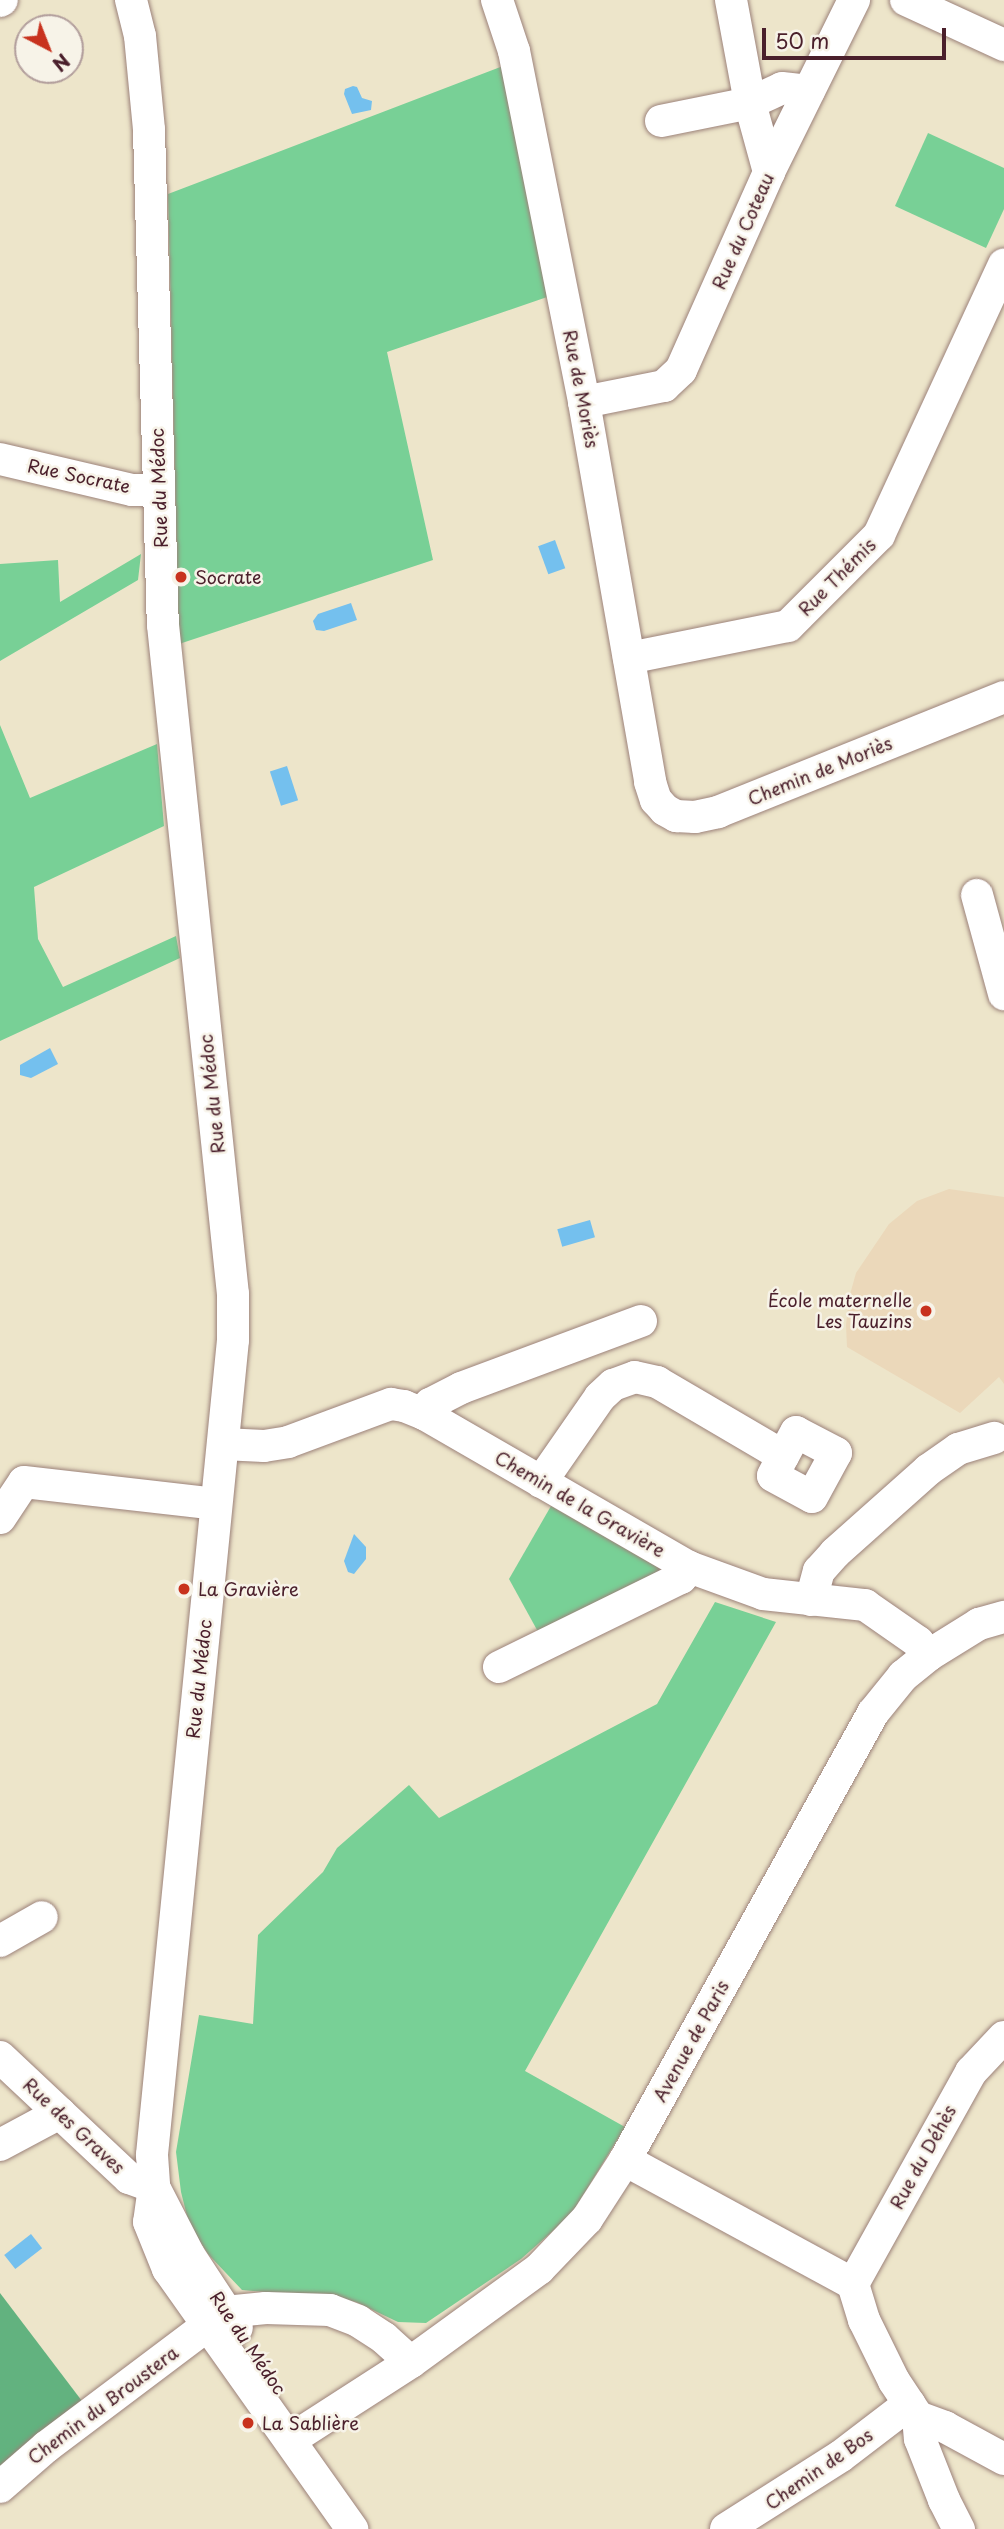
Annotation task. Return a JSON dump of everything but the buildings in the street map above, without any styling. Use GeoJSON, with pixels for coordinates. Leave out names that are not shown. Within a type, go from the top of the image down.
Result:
{"type":"FeatureCollection","features":[{"type":"Feature","properties":{"kind":"street","name":"Rue du Médoc"},"geometry":{"type":"LineString","coordinates":[[131,0],[140,36],[149,130],[164,638],[233,1294],[233,1340],[152,2155],[154,2187],[149,2222],[168,2269],[217,2319],[305,2429],[373,2529]]}},
{"type":"Feature","properties":{"kind":"street","name":"Rue de Moriès"},"geometry":{"type":"LineString","coordinates":[[497,0],[514,51],[584,402],[650,782]]}},
{"type":"Feature","properties":{"kind":"street"},"geometry":{"type":"LineString","coordinates":[[731,0],[750,103],[769,172]]}},
{"type":"Feature","properties":{"kind":"street","name":"Rue du Coteau"},"geometry":{"type":"LineString","coordinates":[[584,402],[664,386],[681,370],[769,172],[854,0]]}},
{"type":"Feature","properties":{"kind":"street"},"geometry":{"type":"LineString","coordinates":[[906,0],[933,7],[1004,45]]}},
{"type":"Feature","properties":{"kind":"street"},"geometry":{"type":"LineString","coordinates":[[661,121],[750,103],[782,88],[808,91]]}},
{"type":"Feature","properties":{"kind":"street","name":"Rue Thémis"},"geometry":{"type":"LineString","coordinates":[[629,658],[788,626],[879,535],[1004,264]]}},
{"type":"Feature","properties":{"kind":"street","name":"Rue Socrate"},"geometry":{"type":"LineString","coordinates":[[0,459],[132,490],[158,490]]}},
{"type":"Feature","properties":{"kind":"street","name":"Chemin de Moriès"},"geometry":{"type":"LineString","coordinates":[[650,782],[656,800],[665,810],[676,816],[695,817],[718,812],[1004,697]]}},
{"type":"Feature","properties":{"kind":"street"},"geometry":{"type":"LineString","coordinates":[[977,895],[1004,994]]}},
{"type":"Feature","properties":{"kind":"street"},"geometry":{"type":"LineString","coordinates":[[424,1415],[430,1404],[461,1388],[641,1321]]}},
{"type":"Feature","properties":{"kind":"street"},"geometry":{"type":"LineString","coordinates":[[541,1482],[600,1397],[612,1385],[635,1377],[657,1382],[783,1456]]}},
{"type":"Feature","properties":{"kind":"street","name":"Chemin de la Gravière"},"geometry":{"type":"LineString","coordinates":[[223,1444],[264,1446],[288,1442],[391,1404],[424,1415],[689,1567],[763,1594],[865,1605],[918,1642],[929,1655]]}},
{"type":"Feature","properties":{"kind":"street"},"geometry":{"type":"LineString","coordinates":[[811,1601],[819,1571],[917,1479],[958,1449],[994,1438]]}},
{"type":"Feature","properties":{"kind":"street"},"geometry":{"type":"LineString","coordinates":[[0,1518],[24,1482],[216,1504]]}},
{"type":"Feature","properties":{"kind":"street"},"geometry":{"type":"LineString","coordinates":[[499,1667],[681,1578],[689,1567]]}},
{"type":"Feature","properties":{"kind":"street","name":"Avenue de Paris"},"geometry":{"type":"LineString","coordinates":[[305,2429],[411,2362],[539,2269],[587,2218],[625,2160],[873,1713],[903,1676],[929,1655],[979,1624],[1004,1617]]}},
{"type":"Feature","properties":{"kind":"street"},"geometry":{"type":"LineString","coordinates":[[0,1941],[42,1917]]}},
{"type":"Feature","properties":{"kind":"street","name":"Rue du Déhès"},"geometry":{"type":"LineString","coordinates":[[853,2284],[971,2072],[1004,2037]]}},
{"type":"Feature","properties":{"kind":"street","name":"Rue des Graves"},"geometry":{"type":"LineString","coordinates":[[0,2057],[129,2178],[154,2187]]}},
{"type":"Feature","properties":{"kind":"street"},"geometry":{"type":"LineString","coordinates":[[0,2145],[60,2113]]}},
{"type":"Feature","properties":{"kind":"street"},"geometry":{"type":"LineString","coordinates":[[625,2160],[853,2284],[863,2320],[914,2410],[920,2439],[944,2500],[959,2529]]}},
{"type":"Feature","properties":{"kind":"street"},"geometry":{"type":"LineString","coordinates":[[217,2319],[266,2308],[330,2310],[358,2321],[384,2338],[411,2362]]}},
{"type":"Feature","properties":{"kind":"street","name":"Chemin du Broustera"},"geometry":{"type":"LineString","coordinates":[[0,2487],[46,2447],[217,2319]]}},
{"type":"Feature","properties":{"kind":"street"},"geometry":{"type":"LineString","coordinates":[[914,2410],[1004,2459]]}},
{"type":"Feature","properties":{"kind":"street","name":"Chemin de Bos"},"geometry":{"type":"LineString","coordinates":[[726,2529],[914,2410]]}},
{"type":"Feature","properties":{"kind":"street","name":"Rue du Médoc"},"geometry":{"type":"LineString","coordinates":[[305,2429],[352,2529]]}},
{"type":"Feature","properties":{"kind":"shaded area","name":"École maternelle Les Tauzins"},"geometry":{"type":"Polygon","coordinates":[[[949,1189],[1004,1197],[1004,1384],[999,1377],[960,1413],[847,1347],[849,1298],[856,1273],[889,1224],[917,1201],[949,1189]]]}},
{"type":"Feature","properties":{"kind":"green space"},"geometry":{"type":"Polygon","coordinates":[[[503,66],[550,296],[387,352],[433,560],[179,644],[168,194],[503,66]]]}},
{"type":"Feature","properties":{"kind":"green space"},"geometry":{"type":"Polygon","coordinates":[[[928,133],[1004,168],[1004,209],[986,248],[895,206],[928,133]]]}},
{"type":"Feature","properties":{"kind":"green space"},"geometry":{"type":"Polygon","coordinates":[[[141,554],[138,580],[0,661],[0,564],[58,560],[60,602],[141,554]]]}},
{"type":"Feature","properties":{"kind":"green space"},"geometry":{"type":"Polygon","coordinates":[[[0,725],[30,798],[157,744],[164,826],[34,887],[38,939],[63,987],[176,936],[180,958],[0,1041],[0,725]]]}},
{"type":"Feature","properties":{"kind":"green space"},"geometry":{"type":"Polygon","coordinates":[[[551,1506],[671,1575],[542,1639],[509,1579],[551,1506]]]}},
{"type":"Feature","properties":{"kind":"green space"},"geometry":{"type":"Polygon","coordinates":[[[715,1602],[776,1622],[525,2071],[625,2127],[571,2215],[521,2259],[426,2323],[398,2322],[356,2302],[337,2298],[242,2290],[208,2254],[189,2224],[181,2192],[176,2152],[199,2015],[253,2024],[258,1935],[323,1872],[337,1848],[409,1785],[439,1818],[657,1704],[715,1602]]]}},
{"type":"Feature","properties":{"kind":"green space"},"geometry":{"type":"Polygon","coordinates":[[[0,2293],[85,2405],[0,2474],[0,2293]]]}},
{"type":"Feature","properties":{"kind":"water"},"geometry":{"type":"Polygon","coordinates":[[[357,87],[362,98],[372,101],[371,110],[352,114],[344,94],[345,89],[357,87]]]}},
{"type":"Feature","properties":{"kind":"water"},"geometry":{"type":"Polygon","coordinates":[[[555,540],[565,568],[548,574],[538,546],[555,540]]]}},
{"type":"Feature","properties":{"kind":"water"},"geometry":{"type":"Polygon","coordinates":[[[351,603],[357,620],[324,631],[316,630],[313,621],[318,614],[351,603]]]}},
{"type":"Feature","properties":{"kind":"water"},"geometry":{"type":"Polygon","coordinates":[[[287,766],[298,800],[281,806],[270,772],[287,766]]]}},
{"type":"Feature","properties":{"kind":"water"},"geometry":{"type":"Polygon","coordinates":[[[50,1048],[58,1064],[31,1078],[20,1075],[20,1065],[50,1048]]]}},
{"type":"Feature","properties":{"kind":"water"},"geometry":{"type":"Polygon","coordinates":[[[590,1220],[595,1237],[562,1247],[557,1229],[590,1220]]]}},
{"type":"Feature","properties":{"kind":"water"},"geometry":{"type":"Polygon","coordinates":[[[354,1534],[366,1547],[366,1559],[354,1574],[348,1572],[344,1561],[354,1534]]]}},
{"type":"Feature","properties":{"kind":"water"},"geometry":{"type":"Polygon","coordinates":[[[31,2234],[42,2248],[15,2269],[4,2255],[31,2234]]]}},
{"type":"Feature","properties":{"kind":"place","name":"Socrate"},"geometry":{"type":"Point","coordinates":[181,577]}},
{"type":"Feature","properties":{"kind":"place","name":"École maternelle Les Tauzins"},"geometry":{"type":"Point","coordinates":[926,1311]}},
{"type":"Feature","properties":{"kind":"place","name":"La Gravière"},"geometry":{"type":"Point","coordinates":[184,1589]}},
{"type":"Feature","properties":{"kind":"place","name":"La Sablière"},"geometry":{"type":"Point","coordinates":[248,2423]}}]}
